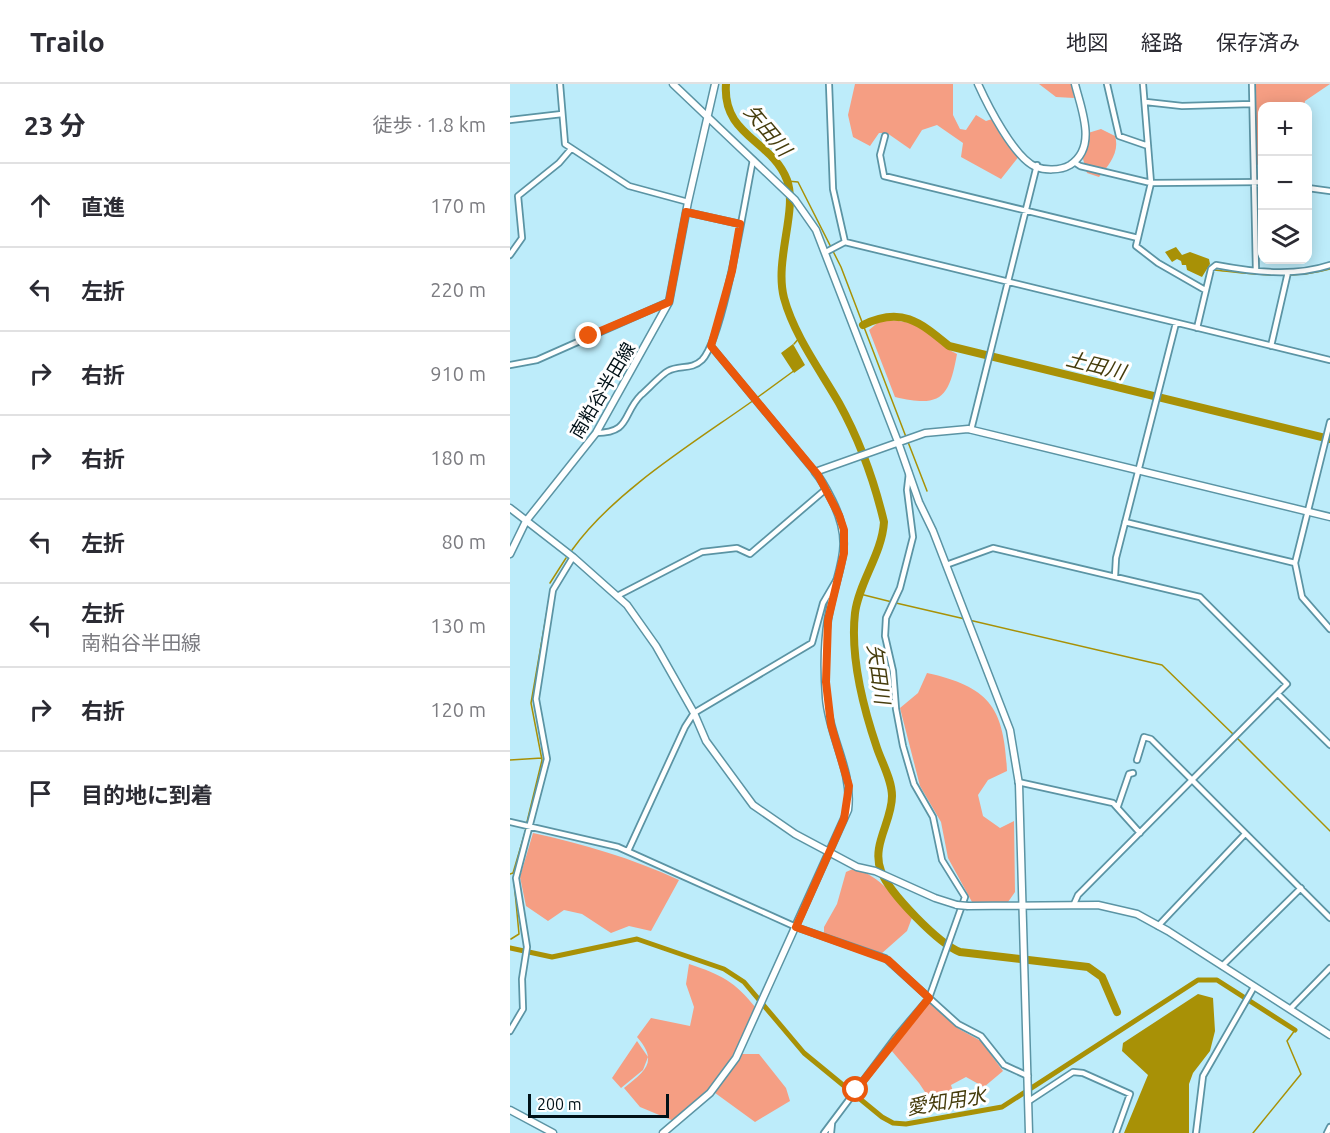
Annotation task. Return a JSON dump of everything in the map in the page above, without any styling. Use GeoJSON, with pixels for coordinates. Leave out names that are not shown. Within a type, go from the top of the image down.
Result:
{"type":"FeatureCollection","features":[{"type":"Feature","properties":{"kind":"street"},"geometry":{"type":"LineString","coordinates":[[560,84],[564,139],[571,149],[629,186],[688,202]]}},
{"type":"Feature","properties":{"kind":"street"},"geometry":{"type":"LineString","coordinates":[[673,84],[795,200],[816,230],[1010,730],[1018,782],[1029,1133]]}},
{"type":"Feature","properties":{"kind":"street","name":"南粕谷半田線"},"geometry":{"type":"LineString","coordinates":[[510,554],[526,520],[596,433],[669,302],[688,202],[715,84]]}},
{"type":"Feature","properties":{"kind":"street"},"geometry":{"type":"LineString","coordinates":[[829,84],[833,189],[845,242]]}},
{"type":"Feature","properties":{"kind":"street"},"geometry":{"type":"LineString","coordinates":[[978,84],[1004,133],[1026,158],[1036,165],[1055,170],[1074,162],[1084,150],[1086,135],[1075,84]]}},
{"type":"Feature","properties":{"kind":"street"},"geometry":{"type":"LineString","coordinates":[[1107,84],[1119,136],[1148,146]]}},
{"type":"Feature","properties":{"kind":"street"},"geometry":{"type":"LineString","coordinates":[[1143,84],[1151,183],[1138,238],[1138,249],[1205,290]]}},
{"type":"Feature","properties":{"kind":"street"},"geometry":{"type":"LineString","coordinates":[[1252,84],[1256,271]]}},
{"type":"Feature","properties":{"kind":"street"},"geometry":{"type":"LineString","coordinates":[[1146,102],[1182,106],[1252,104]]}},
{"type":"Feature","properties":{"kind":"street"},"geometry":{"type":"LineString","coordinates":[[510,120],[562,114]]}},
{"type":"Feature","properties":{"kind":"street"},"geometry":{"type":"LineString","coordinates":[[885,136],[880,155],[884,176],[1138,238]]}},
{"type":"Feature","properties":{"kind":"street"},"geometry":{"type":"LineString","coordinates":[[510,255],[522,238],[518,196],[559,163],[571,149]]}},
{"type":"Feature","properties":{"kind":"street"},"geometry":{"type":"LineString","coordinates":[[596,433],[608,433],[622,426],[641,396],[666,372],[694,366],[703,359],[711,346],[732,271],[753,160]]}},
{"type":"Feature","properties":{"kind":"street"},"geometry":{"type":"LineString","coordinates":[[1074,162],[1080,166],[1151,183],[1258,181]]}},
{"type":"Feature","properties":{"kind":"street"},"geometry":{"type":"LineString","coordinates":[[971,430],[1036,165]]}},
{"type":"Feature","properties":{"kind":"street"},"geometry":{"type":"LineString","coordinates":[[1312,189],[1330,191]]}},
{"type":"Feature","properties":{"kind":"street"},"geometry":{"type":"LineString","coordinates":[[686,212],[740,224]]}},
{"type":"Feature","properties":{"kind":"street"},"geometry":{"type":"LineString","coordinates":[[826,252],[845,242],[1330,360]]}},
{"type":"Feature","properties":{"kind":"street"},"geometry":{"type":"LineString","coordinates":[[1197,328],[1210,268],[1216,265],[1256,271],[1288,272],[1314,270],[1330,265]]}},
{"type":"Feature","properties":{"kind":"street"},"geometry":{"type":"LineString","coordinates":[[1271,346],[1288,272]]}},
{"type":"Feature","properties":{"kind":"street"},"geometry":{"type":"LineString","coordinates":[[510,365],[537,360],[669,302]]}},
{"type":"Feature","properties":{"kind":"street"},"geometry":{"type":"LineString","coordinates":[[1115,576],[1116,558],[1176,323]]}},
{"type":"Feature","properties":{"kind":"street"},"geometry":{"type":"LineString","coordinates":[[663,1133],[693,1110],[723,1078],[736,1058],[848,810],[850,794],[826,699],[827,628],[844,553],[844,530],[826,489],[815,472],[711,346]]}},
{"type":"Feature","properties":{"kind":"street"},"geometry":{"type":"LineString","coordinates":[[1330,422],[1295,563],[1302,597],[1330,628]]}},
{"type":"Feature","properties":{"kind":"street"},"geometry":{"type":"LineString","coordinates":[[815,472],[898,442],[942,430],[971,430],[1330,517]]}},
{"type":"Feature","properties":{"kind":"street"},"geometry":{"type":"LineString","coordinates":[[824,1133],[850,1096],[929,998],[965,897],[942,860],[933,817],[914,784],[903,746],[896,709],[893,671],[885,636],[886,618],[900,588],[913,537],[907,490],[909,473]]}},
{"type":"Feature","properties":{"kind":"street"},"geometry":{"type":"LineString","coordinates":[[619,595],[702,552],[737,548],[750,554],[826,489]]}},
{"type":"Feature","properties":{"kind":"street"},"geometry":{"type":"LineString","coordinates":[[510,508],[573,556],[611,592],[619,595],[651,639],[694,713],[706,741],[753,806],[795,834],[858,867],[875,871],[957,905],[1022,907],[1074,904],[1118,908],[1137,914],[1330,1035]]}},
{"type":"Feature","properties":{"kind":"street"},"geometry":{"type":"LineString","coordinates":[[1125,522],[1295,563]]}},
{"type":"Feature","properties":{"kind":"street"},"geometry":{"type":"LineString","coordinates":[[946,565],[993,548],[1200,597],[1286,681],[1286,686],[1078,895],[1074,904]]}},
{"type":"Feature","properties":{"kind":"street"},"geometry":{"type":"LineString","coordinates":[[510,1031],[523,1009],[521,992],[527,947],[516,878],[547,759],[536,699],[554,590],[573,556]]}},
{"type":"Feature","properties":{"kind":"street"},"geometry":{"type":"LineString","coordinates":[[628,851],[684,727],[694,713],[812,644],[823,603],[834,579],[838,579]]}},
{"type":"Feature","properties":{"kind":"street"},"geometry":{"type":"LineString","coordinates":[[1278,694],[1330,745]]}},
{"type":"Feature","properties":{"kind":"street"},"geometry":{"type":"LineString","coordinates":[[1137,760],[1144,737],[1151,739],[1330,918]]}},
{"type":"Feature","properties":{"kind":"street"},"geometry":{"type":"LineString","coordinates":[[1118,806],[1129,774],[1133,773]]}},
{"type":"Feature","properties":{"kind":"street"},"geometry":{"type":"LineString","coordinates":[[1018,782],[1105,800],[1118,806],[1140,833]]}},
{"type":"Feature","properties":{"kind":"street"},"geometry":{"type":"LineString","coordinates":[[510,822],[628,851],[796,927],[888,960],[962,1027],[981,1036],[1004,1065],[1028,1076]]}},
{"type":"Feature","properties":{"kind":"street"},"geometry":{"type":"LineString","coordinates":[[1158,926],[1245,834]]}},
{"type":"Feature","properties":{"kind":"street"},"geometry":{"type":"LineString","coordinates":[[1222,966],[1301,888]]}},
{"type":"Feature","properties":{"kind":"street"},"geometry":{"type":"LineString","coordinates":[[1290,1009],[1330,968]]}},
{"type":"Feature","properties":{"kind":"street"},"geometry":{"type":"LineString","coordinates":[[1196,1133],[1203,1076],[1254,987]]}},
{"type":"Feature","properties":{"kind":"street"},"geometry":{"type":"LineString","coordinates":[[1028,1099],[1068,1074],[1083,1073],[1130,1094],[1116,1133]]}},
{"type":"Feature","properties":{"kind":"street"},"geometry":{"type":"LineString","coordinates":[[510,1110],[553,1133]]}},
{"type":"Feature","properties":{"kind":"street"},"geometry":{"type":"LineString","coordinates":[[831,1133],[832,1123]]}},
{"type":"Feature","properties":{"kind":"street"},"geometry":{"type":"LineString","coordinates":[[1327,1133],[1330,1127]]}},
{"type":"Feature","properties":{"kind":"shaded area"},"geometry":{"type":"Polygon","coordinates":[[[855,84],[953,84],[953,115],[960,129],[966,130],[976,115],[986,121],[992,119],[1001,136],[1020,155],[1001,179],[961,157],[963,143],[937,125],[922,130],[910,149],[887,133],[879,133],[870,146],[853,137],[848,115],[855,84]]]}},
{"type":"Feature","properties":{"kind":"shaded area"},"geometry":{"type":"Polygon","coordinates":[[[1039,84],[1072,84],[1074,98],[1056,97],[1039,84]]]}},
{"type":"Feature","properties":{"kind":"shaded area"},"geometry":{"type":"Polygon","coordinates":[[[1256,84],[1330,84],[1305,102],[1258,102],[1258,165],[1254,163],[1256,84]]]}},
{"type":"Feature","properties":{"kind":"shaded area"},"geometry":{"type":"Polygon","coordinates":[[[1101,129],[1115,136],[1116,147],[1110,163],[1099,177],[1087,173],[1083,159],[1088,133],[1101,129]]]}},
{"type":"Feature","properties":{"kind":"shaded area"},"geometry":{"type":"Polygon","coordinates":[[[1176,247],[1182,255],[1190,252],[1209,259],[1210,264],[1202,277],[1187,270],[1186,265],[1182,265],[1177,259],[1172,262],[1165,252],[1176,247]]]}},
{"type":"Feature","properties":{"kind":"shaded area"},"geometry":{"type":"Polygon","coordinates":[[[881,320],[902,321],[918,326],[957,354],[950,381],[940,396],[933,400],[923,401],[895,397],[869,330],[881,320]]]}},
{"type":"Feature","properties":{"kind":"shaded area"},"geometry":{"type":"Polygon","coordinates":[[[793,344],[805,365],[794,373],[781,353],[793,344]]]}},
{"type":"Feature","properties":{"kind":"shaded area"},"geometry":{"type":"Polygon","coordinates":[[[927,673],[949,679],[980,694],[997,716],[1002,732],[1007,771],[988,780],[978,795],[983,816],[1000,828],[1014,821],[1015,892],[1008,902],[972,902],[948,858],[941,822],[920,786],[900,708],[918,693],[927,673]]]}},
{"type":"Feature","properties":{"kind":"shaded area"},"geometry":{"type":"Polygon","coordinates":[[[533,833],[607,852],[679,880],[651,931],[629,926],[611,933],[582,914],[564,910],[548,921],[526,906],[520,877],[533,833]]]}},
{"type":"Feature","properties":{"kind":"shaded area"},"geometry":{"type":"Polygon","coordinates":[[[855,868],[880,882],[913,915],[907,931],[881,954],[824,934],[824,927],[837,904],[846,872],[855,868]]]}},
{"type":"Feature","properties":{"kind":"shaded area"},"geometry":{"type":"Polygon","coordinates":[[[689,964],[727,980],[741,991],[756,1008],[734,1054],[759,1054],[786,1088],[790,1101],[755,1122],[711,1090],[676,1122],[640,1107],[624,1088],[647,1066],[647,1053],[637,1037],[651,1018],[690,1026],[694,1007],[686,984],[689,964]]]}},
{"type":"Feature","properties":{"kind":"shaded area"},"geometry":{"type":"Polygon","coordinates":[[[1198,994],[1213,998],[1215,1031],[1210,1051],[1193,1073],[1189,1084],[1189,1133],[1124,1133],[1148,1075],[1122,1051],[1123,1043],[1198,994]]]}},
{"type":"Feature","properties":{"kind":"shaded area"},"geometry":{"type":"Polygon","coordinates":[[[929,1002],[959,1029],[981,1041],[1003,1071],[984,1087],[966,1077],[951,1085],[958,1108],[937,1110],[919,1083],[891,1050],[929,1002]]]}},
{"type":"Feature","properties":{"kind":"shaded area"},"geometry":{"type":"Polygon","coordinates":[[[637,1041],[648,1057],[643,1070],[621,1088],[612,1078],[637,1041]]]}},
{"type":"Feature","properties":{"kind":"waterway","name":"矢田川"},"geometry":{"type":"LineString","coordinates":[[726,84],[727,101],[732,115],[740,127],[771,155],[787,180],[790,206],[782,268],[784,298],[801,339],[839,403],[860,446],[884,522],[879,545],[857,602],[854,630],[856,664],[863,699],[892,790],[889,815],[878,852],[881,871],[904,904],[928,929],[951,947],[960,952],[1088,967],[1102,977],[1117,1012]]}},
{"type":"Feature","properties":{"kind":"waterway"},"geometry":{"type":"LineString","coordinates":[[787,181],[798,182],[841,267],[906,437]]}},
{"type":"Feature","properties":{"kind":"waterway"},"geometry":{"type":"LineString","coordinates":[[1214,270],[1286,275],[1330,269]]}},
{"type":"Feature","properties":{"kind":"waterway","name":"土田川"},"geometry":{"type":"LineString","coordinates":[[863,325],[888,317],[909,319],[929,330],[949,346],[1330,439]]}},
{"type":"Feature","properties":{"kind":"waterway"},"geometry":{"type":"LineString","coordinates":[[794,344],[801,336]]}},
{"type":"Feature","properties":{"kind":"waterway"},"geometry":{"type":"LineString","coordinates":[[758,397],[795,370]]}},
{"type":"Feature","properties":{"kind":"waterway"},"geometry":{"type":"LineString","coordinates":[[572,550],[589,528],[632,488],[754,400]]}},
{"type":"Feature","properties":{"kind":"waterway"},"geometry":{"type":"LineString","coordinates":[[908,442],[927,491]]}},
{"type":"Feature","properties":{"kind":"waterway"},"geometry":{"type":"LineString","coordinates":[[550,583],[566,558]]}},
{"type":"Feature","properties":{"kind":"waterway"},"geometry":{"type":"LineString","coordinates":[[527,822],[542,760],[531,703],[550,594]]}},
{"type":"Feature","properties":{"kind":"waterway"},"geometry":{"type":"LineString","coordinates":[[860,594],[892,602]]}},
{"type":"Feature","properties":{"kind":"waterway"},"geometry":{"type":"LineString","coordinates":[[896,603],[965,619]]}},
{"type":"Feature","properties":{"kind":"waterway"},"geometry":{"type":"LineString","coordinates":[[969,620],[1162,665],[1234,735]]}},
{"type":"Feature","properties":{"kind":"waterway"},"geometry":{"type":"LineString","coordinates":[[1237,738],[1330,831]]}},
{"type":"Feature","properties":{"kind":"waterway"},"geometry":{"type":"LineString","coordinates":[[510,760],[542,758]]}},
{"type":"Feature","properties":{"kind":"waterway"},"geometry":{"type":"LineString","coordinates":[[510,874],[513,873],[526,829]]}},
{"type":"Feature","properties":{"kind":"waterway"},"geometry":{"type":"LineString","coordinates":[[511,939],[519,934],[514,881]]}},
{"type":"Feature","properties":{"kind":"waterway","name":"愛知用水"},"geometry":{"type":"LineString","coordinates":[[510,948],[552,957],[637,939],[724,969],[744,982],[804,1053],[882,1117],[893,1123],[906,1124],[1002,1107],[1198,980],[1217,980],[1295,1030]]}},
{"type":"Feature","properties":{"kind":"waterway"},"geometry":{"type":"LineString","coordinates":[[1253,1133],[1301,1074],[1287,1041],[1295,1030]]}},
{"type":"Feature","properties":{"kind":"route"},"geometry":{"type":"LineString","coordinates":[[589,336],[669,302],[686,212],[740,224],[732,271],[711,346],[818,475],[839,515],[845,542],[826,635],[826,699],[834,737],[847,776],[850,794],[848,810],[796,927],[888,960],[929,998],[856,1090]]}}]}
